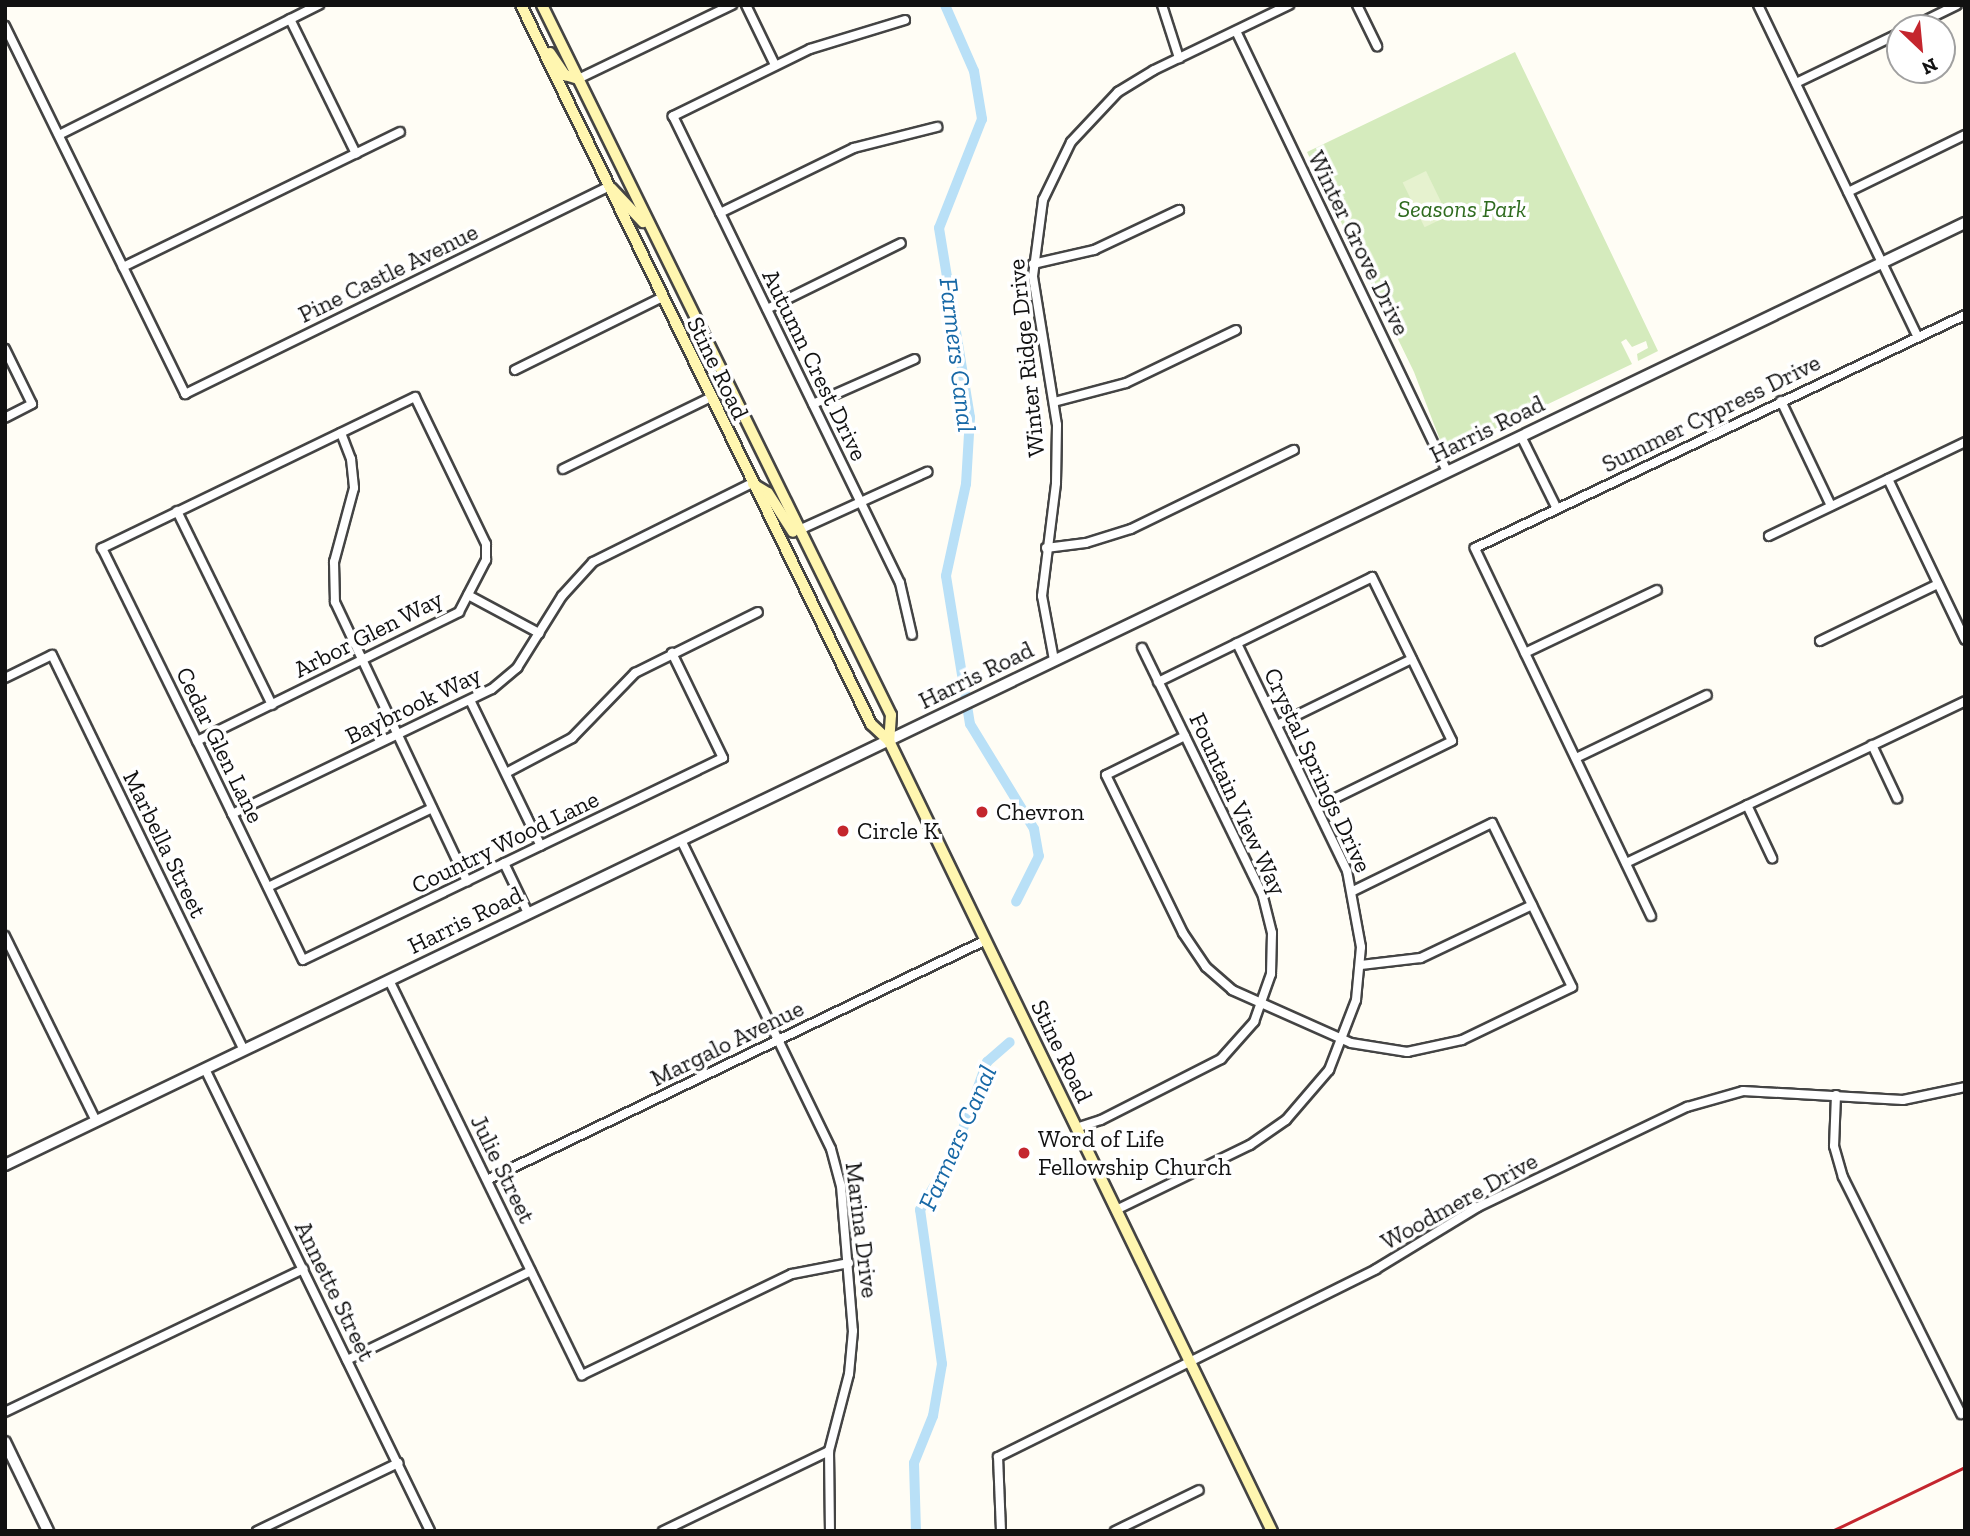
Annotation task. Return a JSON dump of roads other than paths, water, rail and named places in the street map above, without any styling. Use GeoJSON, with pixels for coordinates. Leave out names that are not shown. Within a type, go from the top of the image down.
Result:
{"type":"FeatureCollection","features":[{"type":"Feature","properties":{"kind":"main road","name":"Stine Road"},"geometry":{"type":"LineString","coordinates":[[542,5],[891,715],[889,741]]}},
{"type":"Feature","properties":{"kind":"main road","name":"Stine Road"},"geometry":{"type":"LineString","coordinates":[[524,10],[709,398],[871,724],[889,741],[1272,1531]]}},
{"type":"Feature","properties":{"kind":"main road"},"geometry":{"type":"LineString","coordinates":[[524,10],[565,75],[578,79]]}},
{"type":"Feature","properties":{"kind":"main road"},"geometry":{"type":"LineString","coordinates":[[608,187],[625,199],[657,241]]}},
{"type":"Feature","properties":{"kind":"main road"},"geometry":{"type":"LineString","coordinates":[[752,483],[768,493],[818,570]]}},
{"type":"Feature","properties":{"kind":"street"},"geometry":{"type":"LineString","coordinates":[[59,135],[319,5]]}},
{"type":"Feature","properties":{"kind":"street"},"geometry":{"type":"LineString","coordinates":[[578,79],[732,5]]}},
{"type":"Feature","properties":{"kind":"street"},"geometry":{"type":"LineString","coordinates":[[746,5],[775,65],[831,42],[905,20]]}},
{"type":"Feature","properties":{"kind":"street"},"geometry":{"type":"LineString","coordinates":[[1162,5],[1179,58]]}},
{"type":"Feature","properties":{"kind":"street","name":"Winter Ridge Drive"},"geometry":{"type":"LineString","coordinates":[[1054,660],[1043,607],[1046,548],[1058,454],[1054,402],[1033,264],[1043,200],[1071,142],[1118,92],[1179,58],[1289,5]]}},
{"type":"Feature","properties":{"kind":"street"},"geometry":{"type":"LineString","coordinates":[[1357,5],[1377,46]]}},
{"type":"Feature","properties":{"kind":"street"},"geometry":{"type":"LineString","coordinates":[[1758,5],[1917,336]]}},
{"type":"Feature","properties":{"kind":"street"},"geometry":{"type":"LineString","coordinates":[[1939,14],[1957,5]]}},
{"type":"Feature","properties":{"kind":"street"},"geometry":{"type":"LineString","coordinates":[[290,19],[356,154]]}},
{"type":"Feature","properties":{"kind":"street"},"geometry":{"type":"LineString","coordinates":[[5,26],[123,267],[400,132]]}},
{"type":"Feature","properties":{"kind":"street","name":"Winter Grove Drive"},"geometry":{"type":"LineString","coordinates":[[1236,31],[1447,471]]}},
{"type":"Feature","properties":{"kind":"street"},"geometry":{"type":"LineString","coordinates":[[1796,83],[1886,40]]}},
{"type":"Feature","properties":{"kind":"street","name":"Autumn Crest Drive"},"geometry":{"type":"LineString","coordinates":[[775,65],[673,116],[900,583],[912,635]]}},
{"type":"Feature","properties":{"kind":"street"},"geometry":{"type":"LineString","coordinates":[[720,213],[854,148],[937,127]]}},
{"type":"Feature","properties":{"kind":"street"},"geometry":{"type":"LineString","coordinates":[[1848,191],[1965,135]]}},
{"type":"Feature","properties":{"kind":"street","name":"Pine Castle Avenue"},"geometry":{"type":"LineString","coordinates":[[123,267],[185,394],[608,187]]}},
{"type":"Feature","properties":{"kind":"street"},"geometry":{"type":"LineString","coordinates":[[1033,264],[1094,250],[1179,210]]}},
{"type":"Feature","properties":{"kind":"street","name":"Harris Road"},"geometry":{"type":"LineString","coordinates":[[5,1165],[1965,223]]}},
{"type":"Feature","properties":{"kind":"street"},"geometry":{"type":"LineString","coordinates":[[766,309],[901,243]]}},
{"type":"Feature","properties":{"kind":"street"},"geometry":{"type":"LineString","coordinates":[[515,370],[661,298]]}},
{"type":"Feature","properties":{"kind":"street","name":"Summer Cypress Drive"},"geometry":{"type":"LineString","coordinates":[[1525,653],[1475,548],[1965,314]]}},
{"type":"Feature","properties":{"kind":"street"},"geometry":{"type":"LineString","coordinates":[[1054,402],[1126,383],[1237,330]]}},
{"type":"Feature","properties":{"kind":"street"},"geometry":{"type":"LineString","coordinates":[[5,349],[33,404],[5,418]]}},
{"type":"Feature","properties":{"kind":"street"},"geometry":{"type":"LineString","coordinates":[[813,404],[915,359]]}},
{"type":"Feature","properties":{"kind":"street","name":"Arbor Glen Way"},"geometry":{"type":"LineString","coordinates":[[197,741],[452,618],[468,595],[486,560],[486,544],[415,397],[341,432]]}},
{"type":"Feature","properties":{"kind":"street"},"geometry":{"type":"LineString","coordinates":[[563,469],[709,398]]}},
{"type":"Feature","properties":{"kind":"street"},"geometry":{"type":"LineString","coordinates":[[1781,401],[1831,506]]}},
{"type":"Feature","properties":{"kind":"street"},"geometry":{"type":"LineString","coordinates":[[272,705],[177,512],[341,432],[351,459],[354,488],[334,562],[332,587],[339,618],[467,881]]}},
{"type":"Feature","properties":{"kind":"street"},"geometry":{"type":"LineString","coordinates":[[1521,436],[1557,509]]}},
{"type":"Feature","properties":{"kind":"street"},"geometry":{"type":"LineString","coordinates":[[1769,536],[1965,442]]}},
{"type":"Feature","properties":{"kind":"street"},"geometry":{"type":"LineString","coordinates":[[1046,548],[1086,543],[1131,529],[1294,450]]}},
{"type":"Feature","properties":{"kind":"street"},"geometry":{"type":"LineString","coordinates":[[799,530],[860,500],[927,472]]}},
{"type":"Feature","properties":{"kind":"street"},"geometry":{"type":"LineString","coordinates":[[1888,479],[1965,640]]}},
{"type":"Feature","properties":{"kind":"street","name":"Baybrook Way"},"geometry":{"type":"LineString","coordinates":[[232,814],[470,700],[506,679],[571,584],[593,562],[752,483]]}},
{"type":"Feature","properties":{"kind":"street","name":"Cedar Glen Lane"},"geometry":{"type":"LineString","coordinates":[[177,512],[102,548],[303,960]]}},
{"type":"Feature","properties":{"kind":"street"},"geometry":{"type":"LineString","coordinates":[[1158,682],[1372,577],[1452,741],[1317,807]]}},
{"type":"Feature","properties":{"kind":"street"},"geometry":{"type":"LineString","coordinates":[[1820,641],[1938,584]]}},
{"type":"Feature","properties":{"kind":"street"},"geometry":{"type":"LineString","coordinates":[[1651,916],[1525,653],[1657,590]]}},
{"type":"Feature","properties":{"kind":"street"},"geometry":{"type":"LineString","coordinates":[[468,595],[539,633]]}},
{"type":"Feature","properties":{"kind":"street"},"geometry":{"type":"LineString","coordinates":[[506,773],[572,738],[622,682],[672,653],[758,612]]}},
{"type":"Feature","properties":{"kind":"street","name":"Crystal Springs Drive"},"geometry":{"type":"LineString","coordinates":[[1115,1210],[1268,1133],[1316,1088],[1344,1040],[1361,965],[1353,891],[1317,807],[1237,643]]}},
{"type":"Feature","properties":{"kind":"street","name":"Fountain View Way"},"geometry":{"type":"LineString","coordinates":[[1076,1128],[1215,1063],[1245,1037],[1262,1007],[1273,954],[1269,916],[1142,648]]}},
{"type":"Feature","properties":{"kind":"street","name":"Country Wood Lane"},"geometry":{"type":"LineString","coordinates":[[303,960],[723,758],[672,653]]}},
{"type":"Feature","properties":{"kind":"street","name":"Marbella Street"},"geometry":{"type":"LineString","coordinates":[[5,678],[52,655],[244,1050]]}},
{"type":"Feature","properties":{"kind":"street"},"geometry":{"type":"LineString","coordinates":[[1277,725],[1412,659]]}},
{"type":"Feature","properties":{"kind":"street"},"geometry":{"type":"LineString","coordinates":[[1576,758],[1707,695]]}},
{"type":"Feature","properties":{"kind":"street"},"geometry":{"type":"LineString","coordinates":[[470,700],[541,846]]}},
{"type":"Feature","properties":{"kind":"street"},"geometry":{"type":"LineString","coordinates":[[1626,863],[1965,701]]}},
{"type":"Feature","properties":{"kind":"street"},"geometry":{"type":"LineString","coordinates":[[1185,736],[1105,775],[1194,952],[1217,978],[1262,1007],[1344,1040],[1388,1051],[1447,1045],[1572,987],[1492,823],[1353,891]]}},
{"type":"Feature","properties":{"kind":"street"},"geometry":{"type":"LineString","coordinates":[[1872,746],[1897,798]]}},
{"type":"Feature","properties":{"kind":"street"},"geometry":{"type":"LineString","coordinates":[[1747,805],[1772,858]]}},
{"type":"Feature","properties":{"kind":"street"},"geometry":{"type":"LineString","coordinates":[[268,887],[432,808]]}},
{"type":"Feature","properties":{"kind":"street","name":"Marina Drive"},"geometry":{"type":"LineString","coordinates":[[681,840],[837,1166],[849,1263],[852,1352],[829,1451],[830,1531]]}},
{"type":"Feature","properties":{"kind":"street"},"geometry":{"type":"LineString","coordinates":[[504,863],[528,913]]}},
{"type":"Feature","properties":{"kind":"street"},"geometry":{"type":"LineString","coordinates":[[1361,965],[1420,958],[1532,905]]}},
{"type":"Feature","properties":{"kind":"street"},"geometry":{"type":"LineString","coordinates":[[5,936],[96,1121]]}},
{"type":"Feature","properties":{"kind":"street","name":"Margalo Avenue"},"geometry":{"type":"LineString","coordinates":[[487,1180],[984,941]]}},
{"type":"Feature","properties":{"kind":"street","name":"Julie Street"},"geometry":{"type":"LineString","coordinates":[[389,980],[582,1375],[792,1274],[849,1263]]}},
{"type":"Feature","properties":{"kind":"street","name":"Annette Street"},"geometry":{"type":"LineString","coordinates":[[205,1069],[430,1531]]}},
{"type":"Feature","properties":{"kind":"street","name":"Woodmere Drive"},"geometry":{"type":"LineString","coordinates":[[1001,1531],[998,1457],[1191,1364],[1376,1269],[1478,1207],[1687,1107],[1743,1091],[1903,1100],[1965,1087]]}},
{"type":"Feature","properties":{"kind":"street"},"geometry":{"type":"LineString","coordinates":[[1836,1095],[1834,1146],[1843,1177],[1961,1414]]}},
{"type":"Feature","properties":{"kind":"street"},"geometry":{"type":"LineString","coordinates":[[5,1412],[303,1269]]}},
{"type":"Feature","properties":{"kind":"street"},"geometry":{"type":"LineString","coordinates":[[347,1360],[531,1271]]}},
{"type":"Feature","properties":{"kind":"street"},"geometry":{"type":"LineString","coordinates":[[5,1442],[48,1531]]}},
{"type":"Feature","properties":{"kind":"street"},"geometry":{"type":"LineString","coordinates":[[663,1531],[829,1451]]}},
{"type":"Feature","properties":{"kind":"street"},"geometry":{"type":"LineString","coordinates":[[257,1531],[398,1463]]}},
{"type":"Feature","properties":{"kind":"street"},"geometry":{"type":"LineString","coordinates":[[1115,1531],[1199,1490]]}},
{"type":"Feature","properties":{"kind":"waterway","name":"Farmers Canal"},"geometry":{"type":"LineString","coordinates":[[945,5],[974,71],[982,119],[939,228],[970,417],[966,484],[946,576],[970,724],[1034,829],[1039,856],[1016,902]]}},
{"type":"Feature","properties":{"kind":"waterway","name":"Farmers Canal"},"geometry":{"type":"LineString","coordinates":[[916,1531],[914,1463],[933,1416],[942,1364],[920,1210],[955,1151],[987,1062],[1010,1042]]}},
{"type":"Feature","properties":{"kind":"railway"},"geometry":{"type":"LineString","coordinates":[[1832,1531],[1965,1467]]}},
{"type":"Feature","properties":{"kind":"place","name":"Chevron"},"geometry":{"type":"Point","coordinates":[982,812]}},
{"type":"Feature","properties":{"kind":"place","name":"Circle K"},"geometry":{"type":"Point","coordinates":[843,831]}},
{"type":"Feature","properties":{"kind":"place","name":"Word of Life Fellowship Church"},"geometry":{"type":"Point","coordinates":[1024,1153]}},
{"type":"Feature","properties":{"kind":"park label","name":"Seasons Park"},"geometry":{"type":"Point","coordinates":[1462,209]}}]}
